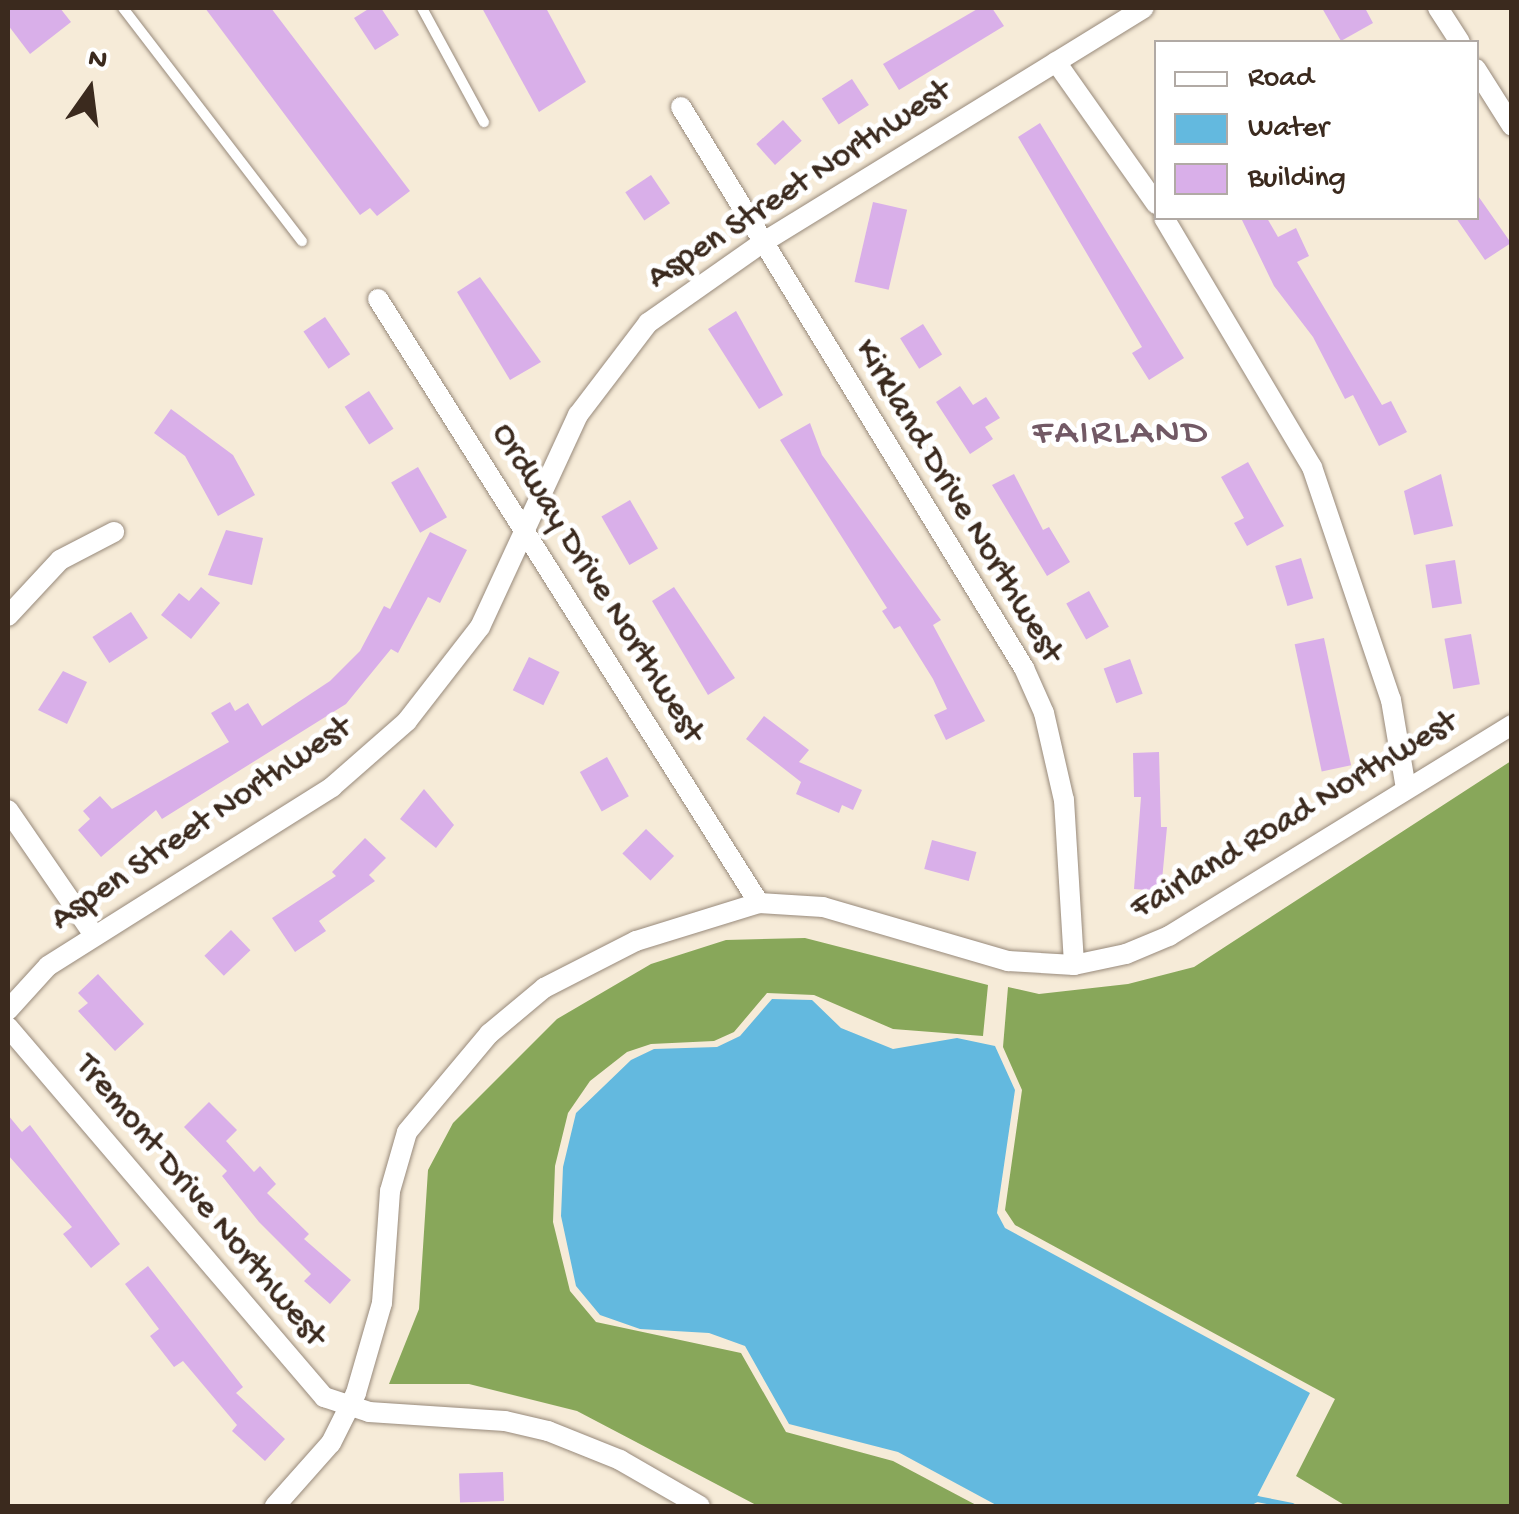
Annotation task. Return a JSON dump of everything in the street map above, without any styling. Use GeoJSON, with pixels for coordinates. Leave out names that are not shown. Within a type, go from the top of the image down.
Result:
{"type":"FeatureCollection","features":[{"type":"Feature","properties":{"kind":"street","name":"Aspen Street Northwest"},"geometry":{"type":"LineString","coordinates":[[8,1010],[48,966],[364,762],[456,664],[526,530],[578,415],[623,349],[648,323],[762,242],[1144,8]]}},
{"type":"Feature","properties":{"kind":"street"},"geometry":{"type":"LineString","coordinates":[[1438,8],[1459,40]]}},
{"type":"Feature","properties":{"kind":"street"},"geometry":{"type":"LineString","coordinates":[[1056,62],[1154,201]]}},
{"type":"Feature","properties":{"kind":"street"},"geometry":{"type":"LineString","coordinates":[[1479,75],[1512,126]]}},
{"type":"Feature","properties":{"kind":"street","name":"Kirkland Drive Northwest"},"geometry":{"type":"LineString","coordinates":[[682,108],[993,615],[1044,713],[1064,800],[1074,965]]}},
{"type":"Feature","properties":{"kind":"street"},"geometry":{"type":"LineString","coordinates":[[1165,220],[1312,467],[1391,700],[1406,789]]}},
{"type":"Feature","properties":{"kind":"street","name":"Ordway Drive Northwest"},"geometry":{"type":"LineString","coordinates":[[378,300],[759,903]]}},
{"type":"Feature","properties":{"kind":"street"},"geometry":{"type":"LineString","coordinates":[[8,616],[60,560],[114,532]]}},
{"type":"Feature","properties":{"kind":"street","name":"Fairland Road Northwest"},"geometry":{"type":"LineString","coordinates":[[275,1506],[308,1474],[350,1408],[382,1303],[396,1161],[423,1107],[489,1034],[544,988],[636,942],[759,903],[822,907],[1008,962],[1074,965],[1169,936],[1512,724]]}},
{"type":"Feature","properties":{"kind":"street"},"geometry":{"type":"LineString","coordinates":[[8,810],[94,936]]}},
{"type":"Feature","properties":{"kind":"street","name":"Tremont Drive Northwest"},"geometry":{"type":"LineString","coordinates":[[8,1027],[310,1386],[350,1408]]}},
{"type":"Feature","properties":{"kind":"street"},"geometry":{"type":"LineString","coordinates":[[350,1408],[548,1430],[620,1460],[700,1506]]}},
{"type":"Feature","properties":{"kind":"lane"},"geometry":{"type":"LineString","coordinates":[[122,8],[302,241]]}},
{"type":"Feature","properties":{"kind":"lane"},"geometry":{"type":"LineString","coordinates":[[422,8],[484,122]]}},
{"type":"Feature","properties":{"kind":"green space"},"geometry":{"type":"Polygon","coordinates":[[[1511,761],[1511,1506],[1346,1506],[1296,1476],[1335,1399],[1015,1225],[1005,1210],[1022,1090],[1003,1047],[1008,987],[1039,994],[1128,984],[1194,967],[1511,761]]]}},
{"type":"Feature","properties":{"kind":"green space"},"geometry":{"type":"Polygon","coordinates":[[[805,938],[988,985],[983,1036],[893,1029],[814,995],[767,993],[734,1032],[714,1041],[651,1044],[627,1052],[590,1081],[568,1113],[555,1166],[553,1222],[570,1291],[596,1322],[741,1353],[786,1432],[893,1461],[978,1506],[758,1506],[577,1411],[469,1384],[389,1384],[419,1309],[428,1170],[453,1123],[557,1019],[651,964],[726,940],[805,938]]]}},
{"type":"Feature","properties":{"kind":"water"},"geometry":{"type":"Polygon","coordinates":[[[772,999],[812,1000],[841,1028],[893,1049],[957,1038],[995,1046],[1015,1090],[997,1213],[1005,1228],[1310,1393],[1252,1506],[998,1506],[898,1452],[789,1424],[745,1346],[709,1333],[640,1329],[600,1315],[576,1286],[561,1216],[563,1167],[576,1113],[631,1060],[654,1049],[717,1047],[740,1036],[772,999]]]}},
{"type":"Feature","properties":{"kind":"building"},"geometry":{"type":"Polygon","coordinates":[[[8,8],[60,8],[71,22],[30,54],[8,25],[8,8]]]}},
{"type":"Feature","properties":{"kind":"building"},"geometry":{"type":"Polygon","coordinates":[[[205,8],[271,8],[410,191],[377,216],[370,208],[360,215],[205,8]]]}},
{"type":"Feature","properties":{"kind":"building"},"geometry":{"type":"Polygon","coordinates":[[[370,8],[381,8],[399,35],[375,50],[354,18],[370,8]]]}},
{"type":"Feature","properties":{"kind":"building"},"geometry":{"type":"Polygon","coordinates":[[[482,8],[546,8],[586,82],[539,112],[482,8]]]}},
{"type":"Feature","properties":{"kind":"building"},"geometry":{"type":"Polygon","coordinates":[[[979,8],[992,8],[1004,26],[899,90],[883,64],[979,8]]]}},
{"type":"Feature","properties":{"kind":"building"},"geometry":{"type":"Polygon","coordinates":[[[1322,8],[1365,8],[1373,23],[1340,40],[1322,8]]]}},
{"type":"Feature","properties":{"kind":"building"},"geometry":{"type":"Polygon","coordinates":[[[852,79],[869,105],[839,125],[822,99],[852,79]]]}},
{"type":"Feature","properties":{"kind":"building"},"geometry":{"type":"Polygon","coordinates":[[[783,120],[802,141],[775,165],[756,144],[783,120]]]}},
{"type":"Feature","properties":{"kind":"building"},"geometry":{"type":"Polygon","coordinates":[[[1040,123],[1184,358],[1149,380],[1132,353],[1142,347],[1018,137],[1040,123]]]}},
{"type":"Feature","properties":{"kind":"building"},"geometry":{"type":"Polygon","coordinates":[[[651,175],[670,203],[644,221],[625,192],[651,175]]]}},
{"type":"Feature","properties":{"kind":"building"},"geometry":{"type":"Polygon","coordinates":[[[1479,197],[1511,243],[1485,260],[1457,220],[1479,220],[1479,197]]]}},
{"type":"Feature","properties":{"kind":"building"},"geometry":{"type":"Polygon","coordinates":[[[873,202],[907,210],[889,290],[855,282],[873,202]]]}},
{"type":"Feature","properties":{"kind":"building"},"geometry":{"type":"Polygon","coordinates":[[[1242,220],[1268,220],[1278,237],[1296,228],[1309,256],[1297,262],[1382,405],[1391,401],[1407,432],[1379,446],[1353,395],[1345,399],[1313,337],[1274,286],[1242,220]]]}},
{"type":"Feature","properties":{"kind":"building"},"geometry":{"type":"Polygon","coordinates":[[[480,277],[541,362],[510,380],[457,292],[480,277]]]}},
{"type":"Feature","properties":{"kind":"building"},"geometry":{"type":"Polygon","coordinates":[[[736,311],[783,395],[759,409],[708,329],[736,311]]]}},
{"type":"Feature","properties":{"kind":"building"},"geometry":{"type":"Polygon","coordinates":[[[325,317],[350,354],[329,369],[303,332],[325,317]]]}},
{"type":"Feature","properties":{"kind":"building"},"geometry":{"type":"Polygon","coordinates":[[[923,324],[942,355],[919,369],[900,338],[923,324]]]}},
{"type":"Feature","properties":{"kind":"building"},"geometry":{"type":"Polygon","coordinates":[[[960,386],[973,405],[986,397],[1000,418],[985,427],[993,439],[970,454],[936,402],[960,386]]]}},
{"type":"Feature","properties":{"kind":"building"},"geometry":{"type":"Polygon","coordinates":[[[369,391],[394,429],[369,445],[345,407],[369,391]]]}},
{"type":"Feature","properties":{"kind":"building"},"geometry":{"type":"Polygon","coordinates":[[[171,409],[233,455],[255,495],[218,516],[185,456],[154,433],[171,409]]]}},
{"type":"Feature","properties":{"kind":"building"},"geometry":{"type":"Polygon","coordinates":[[[810,423],[822,455],[941,620],[933,625],[985,721],[946,740],[934,715],[947,709],[933,679],[900,626],[894,629],[882,611],[887,608],[780,440],[810,423]]]}},
{"type":"Feature","properties":{"kind":"building"},"geometry":{"type":"Polygon","coordinates":[[[1248,462],[1284,526],[1247,546],[1234,523],[1244,518],[1221,477],[1248,462]]]}},
{"type":"Feature","properties":{"kind":"building"},"geometry":{"type":"Polygon","coordinates":[[[418,467],[447,517],[420,533],[391,482],[418,467]]]}},
{"type":"Feature","properties":{"kind":"building"},"geometry":{"type":"Polygon","coordinates":[[[1014,474],[1043,530],[1049,527],[1070,562],[1047,576],[992,485],[1014,474]]]}},
{"type":"Feature","properties":{"kind":"building"},"geometry":{"type":"Polygon","coordinates":[[[1441,474],[1453,526],[1414,535],[1404,491],[1441,474]]]}},
{"type":"Feature","properties":{"kind":"building"},"geometry":{"type":"Polygon","coordinates":[[[630,500],[658,548],[629,565],[601,516],[630,500]]]}},
{"type":"Feature","properties":{"kind":"building"},"geometry":{"type":"Polygon","coordinates":[[[226,530],[263,538],[252,585],[208,575],[226,530]]]}},
{"type":"Feature","properties":{"kind":"building"},"geometry":{"type":"Polygon","coordinates":[[[430,532],[467,550],[440,603],[428,597],[398,653],[391,649],[346,704],[162,819],[156,810],[101,857],[78,830],[90,819],[83,811],[100,796],[112,809],[229,742],[211,713],[230,702],[235,711],[248,703],[262,726],[330,681],[360,651],[384,606],[390,609],[430,532]]]}},
{"type":"Feature","properties":{"kind":"building"},"geometry":{"type":"Polygon","coordinates":[[[1301,558],[1313,598],[1287,606],[1275,566],[1301,558]]]}},
{"type":"Feature","properties":{"kind":"building"},"geometry":{"type":"Polygon","coordinates":[[[1455,560],[1462,603],[1432,608],[1425,565],[1455,560]]]}},
{"type":"Feature","properties":{"kind":"building"},"geometry":{"type":"Polygon","coordinates":[[[201,587],[220,603],[191,639],[161,615],[179,593],[189,601],[201,587]]]}},
{"type":"Feature","properties":{"kind":"building"},"geometry":{"type":"Polygon","coordinates":[[[674,587],[735,678],[708,695],[652,601],[674,587]]]}},
{"type":"Feature","properties":{"kind":"building"},"geometry":{"type":"Polygon","coordinates":[[[1089,591],[1109,627],[1086,639],[1066,604],[1089,591]]]}},
{"type":"Feature","properties":{"kind":"building"},"geometry":{"type":"Polygon","coordinates":[[[131,612],[148,638],[109,663],[92,637],[131,612]]]}},
{"type":"Feature","properties":{"kind":"building"},"geometry":{"type":"Polygon","coordinates":[[[1471,634],[1480,684],[1453,689],[1444,639],[1471,634]]]}},
{"type":"Feature","properties":{"kind":"building"},"geometry":{"type":"Polygon","coordinates":[[[1324,638],[1351,765],[1322,771],[1295,644],[1324,638]]]}},
{"type":"Feature","properties":{"kind":"building"},"geometry":{"type":"Polygon","coordinates":[[[529,657],[560,672],[543,705],[513,690],[529,657]]]}},
{"type":"Feature","properties":{"kind":"building"},"geometry":{"type":"Polygon","coordinates":[[[1130,659],[1143,694],[1116,703],[1104,669],[1130,659]]]}},
{"type":"Feature","properties":{"kind":"building"},"geometry":{"type":"Polygon","coordinates":[[[63,671],[87,682],[67,724],[38,710],[63,671]]]}},
{"type":"Feature","properties":{"kind":"building"},"geometry":{"type":"Polygon","coordinates":[[[764,716],[809,750],[799,762],[862,790],[853,810],[842,805],[839,813],[796,794],[801,782],[746,739],[764,716]]]}},
{"type":"Feature","properties":{"kind":"building"},"geometry":{"type":"Polygon","coordinates":[[[1159,752],[1161,827],[1167,827],[1161,891],[1134,889],[1141,797],[1134,797],[1133,753],[1159,752]]]}},
{"type":"Feature","properties":{"kind":"building"},"geometry":{"type":"Polygon","coordinates":[[[607,757],[629,796],[602,811],[580,772],[607,757]]]}},
{"type":"Feature","properties":{"kind":"building"},"geometry":{"type":"Polygon","coordinates":[[[424,789],[454,825],[436,848],[400,819],[424,789]]]}},
{"type":"Feature","properties":{"kind":"building"},"geometry":{"type":"Polygon","coordinates":[[[646,829],[674,856],[650,881],[622,853],[646,829]]]}},
{"type":"Feature","properties":{"kind":"building"},"geometry":{"type":"Polygon","coordinates":[[[365,838],[386,858],[369,875],[375,881],[319,921],[326,931],[295,952],[272,918],[336,876],[332,872],[365,838]]]}},
{"type":"Feature","properties":{"kind":"building"},"geometry":{"type":"Polygon","coordinates":[[[932,840],[976,852],[969,881],[924,869],[932,840]]]}},
{"type":"Feature","properties":{"kind":"building"},"geometry":{"type":"Polygon","coordinates":[[[231,930],[250,950],[224,976],[204,956],[231,930]]]}},
{"type":"Feature","properties":{"kind":"building"},"geometry":{"type":"Polygon","coordinates":[[[98,974],[144,1024],[115,1051],[78,1011],[88,1003],[78,993],[98,974]]]}},
{"type":"Feature","properties":{"kind":"building"},"geometry":{"type":"Polygon","coordinates":[[[209,1102],[237,1130],[226,1141],[254,1172],[260,1166],[276,1184],[267,1193],[309,1234],[304,1239],[351,1280],[330,1304],[304,1281],[311,1274],[259,1222],[222,1176],[227,1171],[184,1127],[209,1102]]]}},
{"type":"Feature","properties":{"kind":"building"},"geometry":{"type":"Polygon","coordinates":[[[8,1115],[22,1132],[30,1125],[120,1244],[91,1268],[63,1234],[72,1227],[8,1155],[8,1115]]]}},
{"type":"Feature","properties":{"kind":"building"},"geometry":{"type":"Polygon","coordinates":[[[148,1266],[243,1387],[236,1393],[285,1439],[265,1461],[232,1431],[237,1425],[183,1361],[174,1367],[150,1336],[159,1329],[125,1284],[148,1266]]]}},
{"type":"Feature","properties":{"kind":"building"},"geometry":{"type":"Polygon","coordinates":[[[503,1472],[504,1501],[460,1503],[459,1474],[503,1472]]]}},
{"type":"Feature","properties":{"kind":"waterway"},"geometry":{"type":"LineString","coordinates":[[1243,1506],[1257,1499],[1292,1506]]}},
{"type":"Feature","properties":{"kind":"district","name":"FAIRLAND"},"geometry":{"type":"Point","coordinates":[1121,435]}}]}
